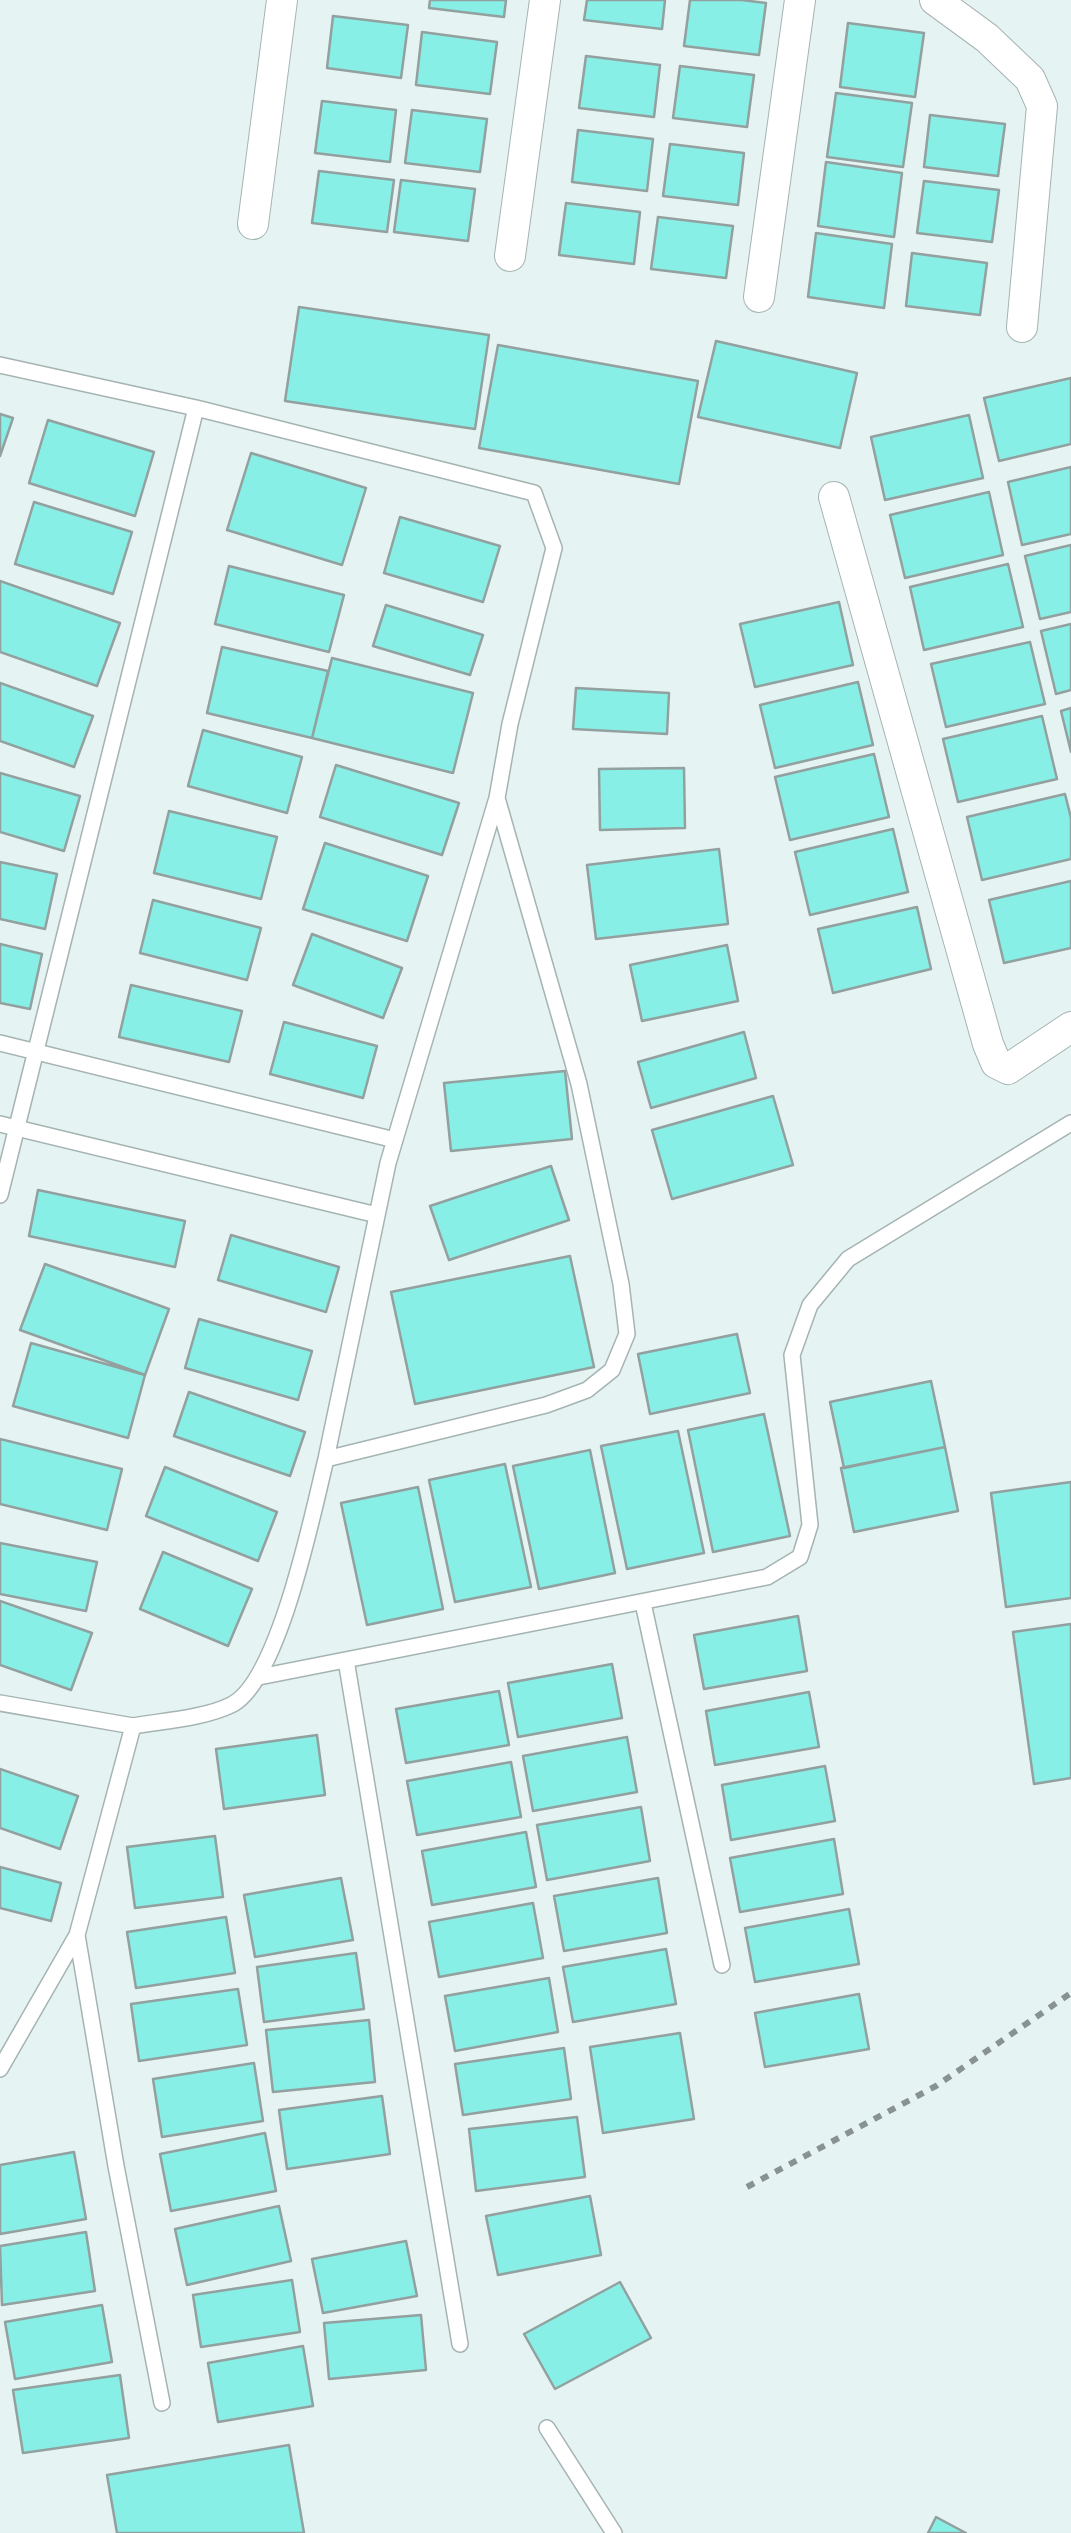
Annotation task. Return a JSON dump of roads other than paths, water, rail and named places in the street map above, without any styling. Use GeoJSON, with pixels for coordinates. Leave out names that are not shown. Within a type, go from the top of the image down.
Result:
{"type":"FeatureCollection","features":[{"type":"Feature","properties":{"kind":"street"},"geometry":{"type":"LineString","coordinates":[[253,224],[282,0]]}},
{"type":"Feature","properties":{"kind":"street"},"geometry":{"type":"LineString","coordinates":[[510,256],[545,0]]}},
{"type":"Feature","properties":{"kind":"street"},"geometry":{"type":"LineString","coordinates":[[759,297],[800,0]]}},
{"type":"Feature","properties":{"kind":"street"},"geometry":{"type":"LineString","coordinates":[[935,0],[987,38],[1030,79],[1042,106],[1022,328]]}},
{"type":"Feature","properties":{"kind":"street"},"geometry":{"type":"LineString","coordinates":[[834,498],[996,1063],[1008,1069],[1071,1027]]}},
{"type":"Feature","properties":{"kind":"lane"},"geometry":{"type":"LineString","coordinates":[[0,366],[196,408],[534,493],[554,548],[510,724],[497,798],[395,1140],[326,1460],[289,1602],[259,1676],[234,1704],[133,1726],[0,1703]]}},
{"type":"Feature","properties":{"kind":"lane"},"geometry":{"type":"LineString","coordinates":[[0,1195],[8,1126],[36,1053],[196,408]]}},
{"type":"Feature","properties":{"kind":"lane"},"geometry":{"type":"LineString","coordinates":[[326,1460],[546,1405],[587,1390],[612,1370],[627,1334],[622,1284],[579,1084],[497,798]]}},
{"type":"Feature","properties":{"kind":"lane"},"geometry":{"type":"LineString","coordinates":[[0,1043],[395,1140]]}},
{"type":"Feature","properties":{"kind":"lane"},"geometry":{"type":"LineString","coordinates":[[259,1676],[768,1578],[800,1557],[810,1525],[792,1355],[810,1305],[848,1259],[1071,1123]]}},
{"type":"Feature","properties":{"kind":"lane"},"geometry":{"type":"LineString","coordinates":[[8,1126],[377,1215]]}},
{"type":"Feature","properties":{"kind":"lane"},"geometry":{"type":"LineString","coordinates":[[643,1603],[722,1965]]}},
{"type":"Feature","properties":{"kind":"lane"},"geometry":{"type":"LineString","coordinates":[[346,1660],[460,2344]]}},
{"type":"Feature","properties":{"kind":"lane"},"geometry":{"type":"LineString","coordinates":[[0,2069],[78,1934],[133,1726]]}},
{"type":"Feature","properties":{"kind":"lane"},"geometry":{"type":"LineString","coordinates":[[78,1934],[116,2166],[162,2402]]}},
{"type":"Feature","properties":{"kind":"lane"},"geometry":{"type":"LineString","coordinates":[[547,2428],[614,2533]]}}]}
